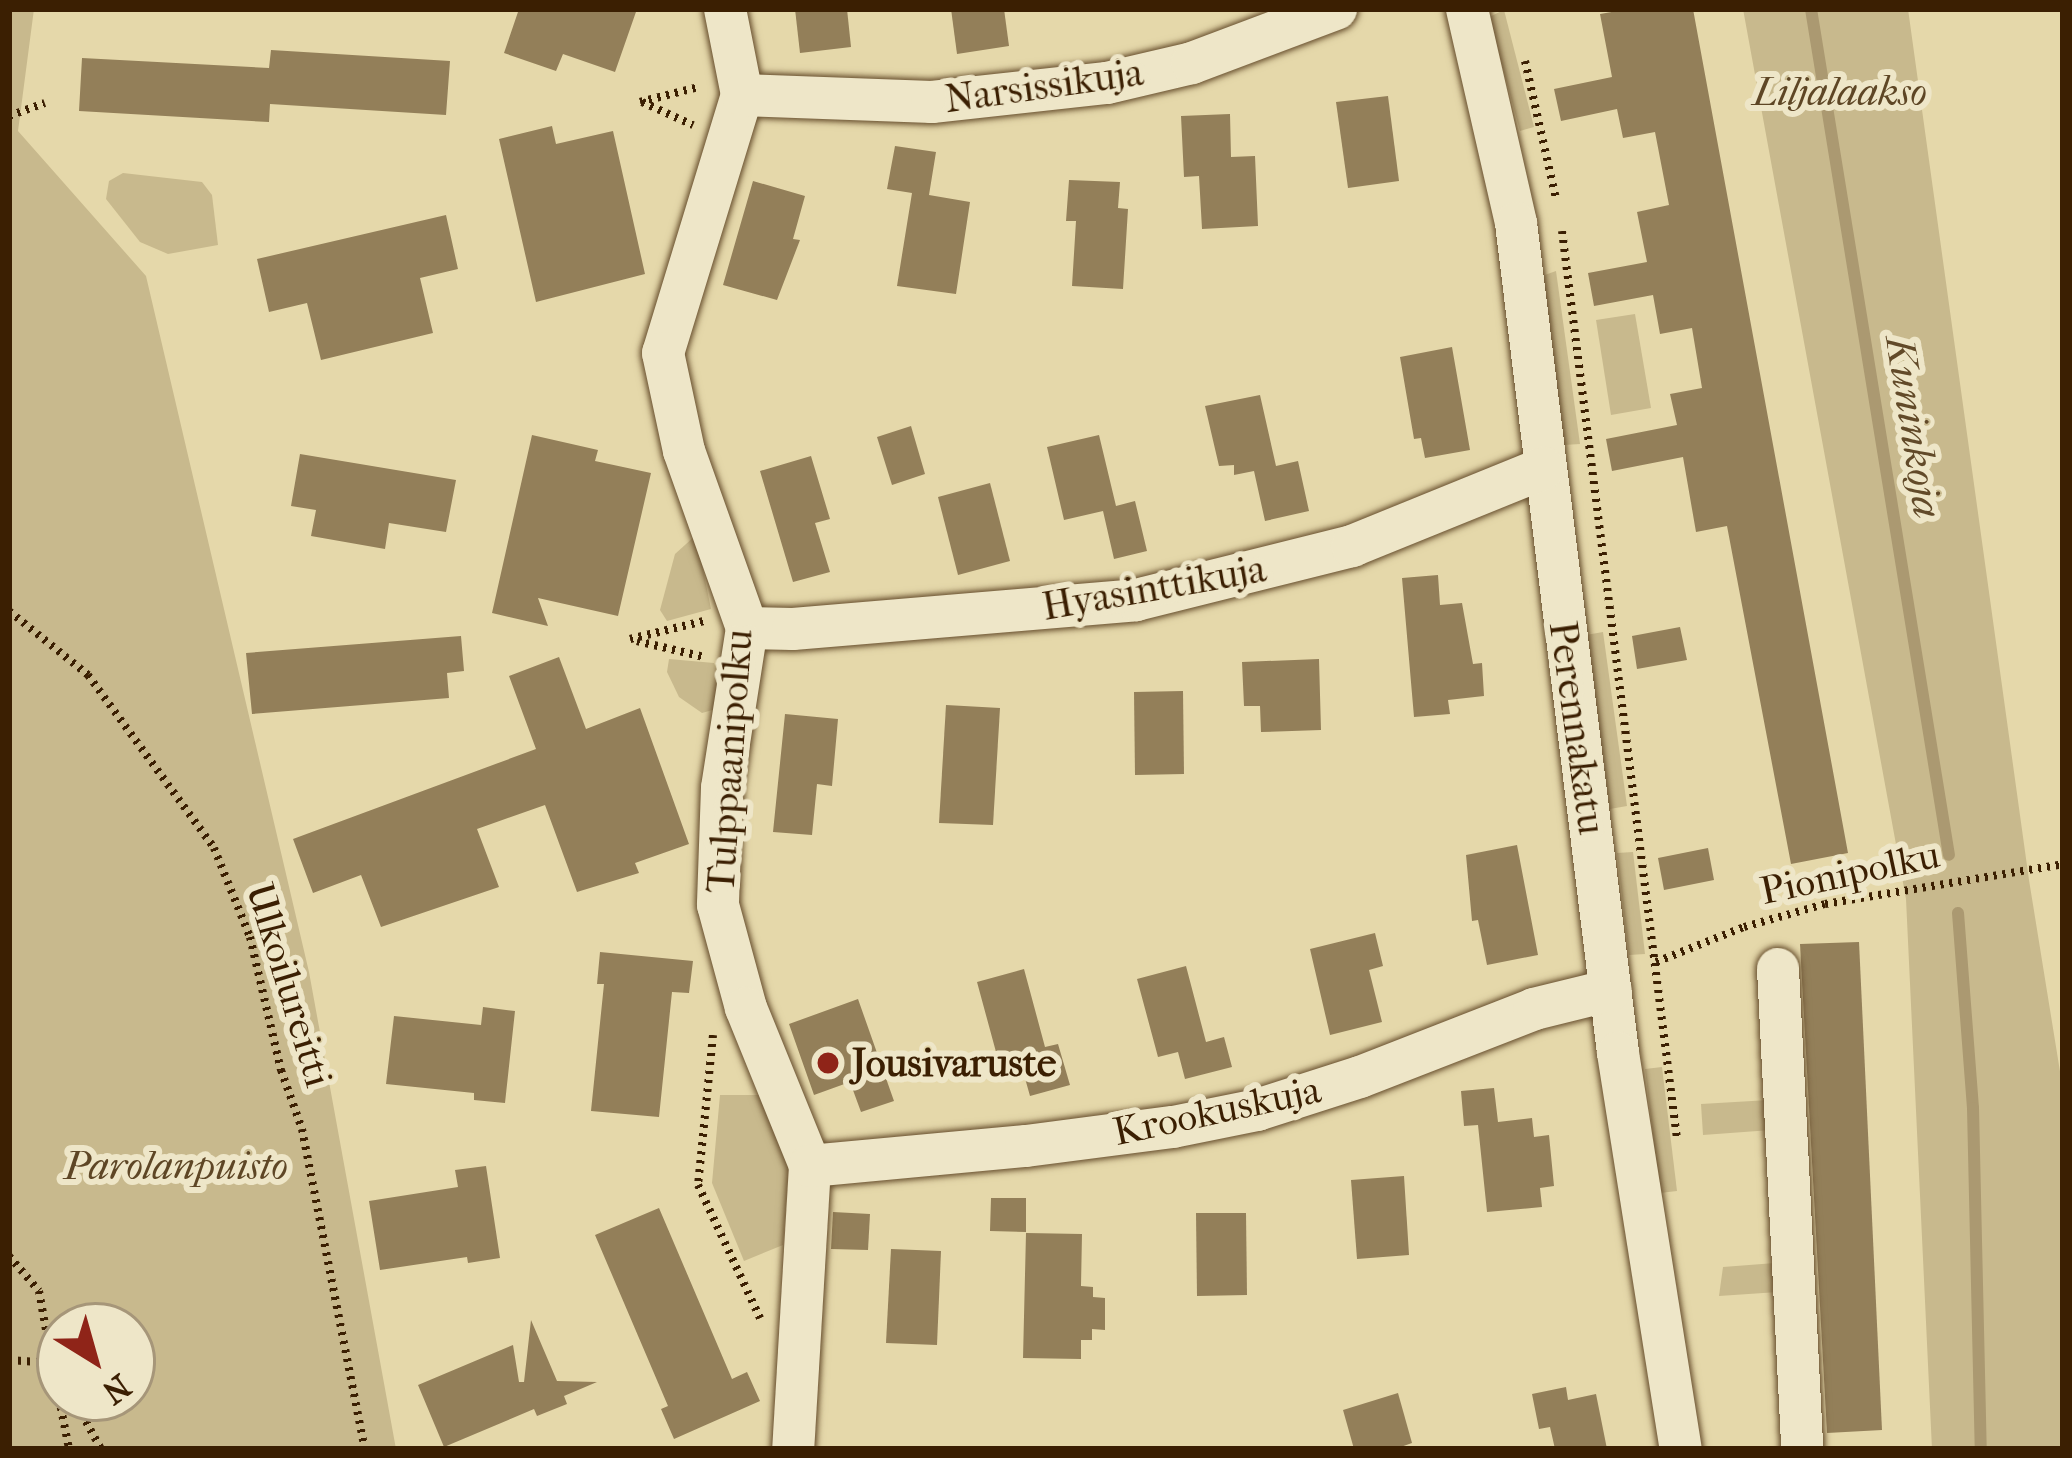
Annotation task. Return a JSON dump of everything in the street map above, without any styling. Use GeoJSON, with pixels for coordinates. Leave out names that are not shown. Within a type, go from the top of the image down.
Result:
{"type":"FeatureCollection","features":[{"type":"Feature","properties":{"kind":"street","name":"Tulppaanipolku"},"geometry":{"type":"LineString","coordinates":[[725,9],[737,110],[663,352],[684,451],[744,634],[722,788],[718,905],[746,1008],[810,1166],[793,1449]]}},
{"type":"Feature","properties":{"kind":"street","name":"Narsissikuja"},"geometry":{"type":"LineString","coordinates":[[737,110],[932,101],[1108,82],[1192,63],[1336,9]]}},
{"type":"Feature","properties":{"kind":"street","name":"Perennakatu"},"geometry":{"type":"LineString","coordinates":[[1467,9],[1508,178],[1611,990],[1682,1449]]}},
{"type":"Feature","properties":{"kind":"street","name":"Hyasinttikuja"},"geometry":{"type":"LineString","coordinates":[[744,634],[1136,600],[1352,546],[1544,469]]}},
{"type":"Feature","properties":{"kind":"street"},"geometry":{"type":"LineString","coordinates":[[1778,969],[1802,1449]]}},
{"type":"Feature","properties":{"kind":"street","name":"Krookuskuja"},"geometry":{"type":"LineString","coordinates":[[810,1166],[1047,1144],[1256,1110],[1360,1077],[1534,1009],[1611,990]]}},
{"type":"Feature","properties":{"kind":"path"},"geometry":{"type":"LineString","coordinates":[[1522,49],[1566,253],[1678,1151]]}},
{"type":"Feature","properties":{"kind":"path"},"geometry":{"type":"LineString","coordinates":[[694,86],[737,110],[703,128],[675,122],[640,102],[694,86]]}},
{"type":"Feature","properties":{"kind":"path"},"geometry":{"type":"LineString","coordinates":[[9,116],[45,103]]}},
{"type":"Feature","properties":{"kind":"path","name":"Ulkoilureitti"},"geometry":{"type":"LineString","coordinates":[[9,611],[88,675],[214,848],[250,937],[281,1070],[302,1129],[365,1449]]}},
{"type":"Feature","properties":{"kind":"path"},"geometry":{"type":"LineString","coordinates":[[744,634],[630,639],[744,634]]}},
{"type":"Feature","properties":{"kind":"path","name":"Pionipolku"},"geometry":{"type":"LineString","coordinates":[[1656,962],[1744,927],[1825,904],[2063,864]]}},
{"type":"Feature","properties":{"kind":"path"},"geometry":{"type":"LineString","coordinates":[[714,1022],[698,1185],[764,1327]]}},
{"type":"Feature","properties":{"kind":"path"},"geometry":{"type":"LineString","coordinates":[[9,1256],[39,1291],[41,1302]]}},
{"type":"Feature","properties":{"kind":"path"},"geometry":{"type":"LineString","coordinates":[[86,1422],[101,1449]]}},
{"type":"Feature","properties":{"kind":"green space","name":"Parolanpuisto"},"geometry":{"type":"Polygon","coordinates":[[[9,9],[34,9],[18,131],[146,276],[309,972],[396,1449],[9,1449],[9,9]]]}},
{"type":"Feature","properties":{"kind":"green space","name":"Liljalaakso"},"geometry":{"type":"Polygon","coordinates":[[[1743,9],[1908,9],[2029,880],[2063,1090],[2063,1449],[1932,1449],[1906,899],[1743,9]]]}},
{"type":"Feature","properties":{"kind":"green space"},"geometry":{"type":"Polygon","coordinates":[[[1504,10],[1534,127],[1520,131],[1489,17],[1504,10]]]}},
{"type":"Feature","properties":{"kind":"green space"},"geometry":{"type":"Polygon","coordinates":[[[123,173],[202,182],[212,195],[218,245],[168,254],[140,242],[106,199],[109,181],[123,173]]]}},
{"type":"Feature","properties":{"kind":"green space"},"geometry":{"type":"Polygon","coordinates":[[[1556,271],[1580,444],[1564,445],[1542,276],[1556,271]]]}},
{"type":"Feature","properties":{"kind":"green space"},"geometry":{"type":"Polygon","coordinates":[[[1635,314],[1651,408],[1611,415],[1596,320],[1635,314]]]}},
{"type":"Feature","properties":{"kind":"green space"},"geometry":{"type":"Polygon","coordinates":[[[696,535],[711,609],[667,621],[660,610],[675,554],[696,535]]]}},
{"type":"Feature","properties":{"kind":"green space"},"geometry":{"type":"Polygon","coordinates":[[[1603,632],[1627,806],[1610,809],[1586,635],[1603,632]]]}},
{"type":"Feature","properties":{"kind":"green space"},"geometry":{"type":"Polygon","coordinates":[[[669,659],[714,663],[720,679],[716,709],[702,713],[679,697],[667,672],[669,659]]]}},
{"type":"Feature","properties":{"kind":"green space"},"geometry":{"type":"Polygon","coordinates":[[[1633,852],[1645,954],[1629,955],[1617,853],[1633,852]]]}},
{"type":"Feature","properties":{"kind":"green space"},"geometry":{"type":"Polygon","coordinates":[[[1662,1067],[1677,1191],[1660,1193],[1645,1069],[1662,1067]]]}},
{"type":"Feature","properties":{"kind":"green space"},"geometry":{"type":"Polygon","coordinates":[[[720,1095],[761,1095],[789,1165],[783,1245],[744,1261],[712,1183],[720,1095]]]}},
{"type":"Feature","properties":{"kind":"green space"},"geometry":{"type":"Polygon","coordinates":[[[1769,1100],[1771,1130],[1703,1135],[1701,1104],[1769,1100]]]}},
{"type":"Feature","properties":{"kind":"green space"},"geometry":{"type":"Polygon","coordinates":[[[1775,1263],[1778,1292],[1719,1296],[1723,1267],[1775,1263]]]}},
{"type":"Feature","properties":{"kind":"building"},"geometry":{"type":"Polygon","coordinates":[[[519,9],[637,9],[615,72],[563,54],[556,71],[504,53],[519,9]]]}},
{"type":"Feature","properties":{"kind":"building"},"geometry":{"type":"Polygon","coordinates":[[[795,9],[847,9],[851,47],[800,53],[795,9]]]}},
{"type":"Feature","properties":{"kind":"building"},"geometry":{"type":"Polygon","coordinates":[[[951,9],[1004,9],[1009,46],[957,54],[951,9]]]}},
{"type":"Feature","properties":{"kind":"building"},"geometry":{"type":"Polygon","coordinates":[[[1693,9],[1848,853],[1791,864],[1727,526],[1696,532],[1683,457],[1612,471],[1606,439],[1677,425],[1670,394],[1702,388],[1692,328],[1660,334],[1653,295],[1594,306],[1588,273],[1647,262],[1637,212],[1669,205],[1655,132],[1623,138],[1617,109],[1561,121],[1554,89],[1612,77],[1600,14],[1693,9]]]}},
{"type":"Feature","properties":{"kind":"building"},"geometry":{"type":"Polygon","coordinates":[[[271,50],[450,61],[446,115],[270,104],[269,122],[79,111],[82,58],[269,68],[271,50]]]}},
{"type":"Feature","properties":{"kind":"building"},"geometry":{"type":"Polygon","coordinates":[[[1388,96],[1399,181],[1348,188],[1336,102],[1388,96]]]}},
{"type":"Feature","properties":{"kind":"building"},"geometry":{"type":"Polygon","coordinates":[[[1230,114],[1231,157],[1255,156],[1258,226],[1202,229],[1199,176],[1184,177],[1181,116],[1230,114]]]}},
{"type":"Feature","properties":{"kind":"building"},"geometry":{"type":"Polygon","coordinates":[[[552,126],[556,144],[613,131],[645,274],[536,302],[499,139],[552,126]]]}},
{"type":"Feature","properties":{"kind":"building"},"geometry":{"type":"Polygon","coordinates":[[[895,146],[936,152],[929,195],[970,202],[956,294],[897,286],[912,193],[887,189],[895,146]]]}},
{"type":"Feature","properties":{"kind":"building"},"geometry":{"type":"Polygon","coordinates":[[[1069,180],[1120,182],[1118,208],[1128,209],[1123,289],[1072,286],[1076,221],[1066,221],[1069,180]]]}},
{"type":"Feature","properties":{"kind":"building"},"geometry":{"type":"Polygon","coordinates":[[[753,181],[805,196],[793,239],[800,240],[777,300],[723,285],[753,181]]]}},
{"type":"Feature","properties":{"kind":"building"},"geometry":{"type":"Polygon","coordinates":[[[446,215],[458,269],[420,278],[433,333],[321,360],[307,303],[269,312],[257,259],[446,215]]]}},
{"type":"Feature","properties":{"kind":"building"},"geometry":{"type":"Polygon","coordinates":[[[1452,347],[1470,450],[1425,458],[1421,438],[1414,439],[1400,357],[1452,347]]]}},
{"type":"Feature","properties":{"kind":"building"},"geometry":{"type":"Polygon","coordinates":[[[1260,395],[1276,466],[1298,461],[1309,511],[1265,521],[1254,471],[1234,475],[1234,465],[1219,466],[1205,406],[1260,395]]]}},
{"type":"Feature","properties":{"kind":"building"},"geometry":{"type":"Polygon","coordinates":[[[911,426],[925,474],[892,485],[877,437],[911,426]]]}},
{"type":"Feature","properties":{"kind":"building"},"geometry":{"type":"Polygon","coordinates":[[[532,435],[598,450],[595,461],[651,473],[618,616],[538,598],[548,626],[492,613],[532,435]]]}},
{"type":"Feature","properties":{"kind":"building"},"geometry":{"type":"Polygon","coordinates":[[[1099,435],[1116,506],[1135,501],[1147,551],[1114,559],[1103,511],[1064,520],[1047,447],[1099,435]]]}},
{"type":"Feature","properties":{"kind":"building"},"geometry":{"type":"Polygon","coordinates":[[[300,454],[456,480],[446,532],[389,523],[385,549],[311,536],[316,510],[291,506],[300,454]]]}},
{"type":"Feature","properties":{"kind":"building"},"geometry":{"type":"Polygon","coordinates":[[[811,456],[830,519],[815,523],[830,572],[793,582],[760,471],[811,456]]]}},
{"type":"Feature","properties":{"kind":"building"},"geometry":{"type":"Polygon","coordinates":[[[990,483],[1010,561],[958,575],[938,497],[990,483]]]}},
{"type":"Feature","properties":{"kind":"building"},"geometry":{"type":"Polygon","coordinates":[[[1438,575],[1440,605],[1462,603],[1473,664],[1482,663],[1484,696],[1448,700],[1450,714],[1414,717],[1402,578],[1438,575]]]}},
{"type":"Feature","properties":{"kind":"building"},"geometry":{"type":"Polygon","coordinates":[[[1680,627],[1687,660],[1637,669],[1632,636],[1680,627]]]}},
{"type":"Feature","properties":{"kind":"building"},"geometry":{"type":"Polygon","coordinates":[[[461,636],[464,671],[447,673],[449,698],[252,714],[246,653],[461,636]]]}},
{"type":"Feature","properties":{"kind":"building"},"geometry":{"type":"Polygon","coordinates":[[[559,657],[586,729],[640,708],[689,844],[635,863],[639,873],[577,892],[545,805],[477,829],[499,887],[381,927],[361,875],[313,893],[293,839],[536,749],[509,676],[559,657]]]}},
{"type":"Feature","properties":{"kind":"building"},"geometry":{"type":"Polygon","coordinates":[[[1319,659],[1321,730],[1261,732],[1260,706],[1244,706],[1242,662],[1319,659]]]}},
{"type":"Feature","properties":{"kind":"building"},"geometry":{"type":"Polygon","coordinates":[[[1183,691],[1184,774],[1135,775],[1134,692],[1183,691]]]}},
{"type":"Feature","properties":{"kind":"building"},"geometry":{"type":"Polygon","coordinates":[[[946,705],[1000,708],[993,825],[939,823],[946,705]]]}},
{"type":"Feature","properties":{"kind":"building"},"geometry":{"type":"Polygon","coordinates":[[[785,714],[838,719],[832,786],[817,784],[812,835],[773,832],[785,714]]]}},
{"type":"Feature","properties":{"kind":"building"},"geometry":{"type":"Polygon","coordinates":[[[1517,845],[1538,955],[1487,965],[1478,920],[1472,921],[1466,855],[1517,845]]]}},
{"type":"Feature","properties":{"kind":"building"},"geometry":{"type":"Polygon","coordinates":[[[1708,848],[1714,880],[1664,890],[1658,858],[1708,848]]]}},
{"type":"Feature","properties":{"kind":"building"},"geometry":{"type":"Polygon","coordinates":[[[1375,933],[1383,966],[1369,970],[1382,1022],[1330,1035],[1310,949],[1375,933]]]}},
{"type":"Feature","properties":{"kind":"building"},"geometry":{"type":"Polygon","coordinates":[[[1859,942],[1882,1430],[1827,1433],[1800,944],[1859,942]]]}},
{"type":"Feature","properties":{"kind":"building"},"geometry":{"type":"Polygon","coordinates":[[[600,952],[693,961],[689,993],[672,992],[659,1117],[591,1111],[604,984],[597,984],[600,952]]]}},
{"type":"Feature","properties":{"kind":"building"},"geometry":{"type":"Polygon","coordinates":[[[1186,966],[1206,1042],[1224,1037],[1232,1067],[1185,1079],[1178,1052],[1158,1057],[1137,979],[1186,966]]]}},
{"type":"Feature","properties":{"kind":"building"},"geometry":{"type":"Polygon","coordinates":[[[1024,969],[1045,1047],[1058,1044],[1070,1085],[1030,1096],[1019,1057],[999,1063],[977,982],[1024,969]]]}},
{"type":"Feature","properties":{"kind":"building"},"geometry":{"type":"Polygon","coordinates":[[[858,999],[894,1101],[861,1112],[850,1082],[814,1095],[789,1024],[858,999]]]}},
{"type":"Feature","properties":{"kind":"building"},"geometry":{"type":"Polygon","coordinates":[[[483,1007],[515,1011],[505,1103],[474,1100],[474,1093],[386,1084],[394,1016],[481,1025],[483,1007]]]}},
{"type":"Feature","properties":{"kind":"building"},"geometry":{"type":"Polygon","coordinates":[[[1494,1088],[1498,1122],[1532,1118],[1534,1137],[1549,1135],[1554,1186],[1540,1188],[1542,1207],[1487,1212],[1478,1125],[1464,1126],[1461,1091],[1494,1088]]]}},
{"type":"Feature","properties":{"kind":"building"},"geometry":{"type":"Polygon","coordinates":[[[486,1166],[500,1258],[468,1263],[467,1257],[380,1270],[369,1201],[458,1187],[455,1170],[486,1166]]]}},
{"type":"Feature","properties":{"kind":"building"},"geometry":{"type":"Polygon","coordinates":[[[1404,1176],[1409,1255],[1357,1259],[1351,1180],[1404,1176]]]}},
{"type":"Feature","properties":{"kind":"building"},"geometry":{"type":"Polygon","coordinates":[[[991,1198],[1026,1198],[1026,1232],[990,1231],[991,1198]]]}},
{"type":"Feature","properties":{"kind":"building"},"geometry":{"type":"Polygon","coordinates":[[[659,1208],[732,1379],[747,1372],[760,1401],[674,1439],[661,1409],[668,1406],[595,1235],[659,1208]]]}},
{"type":"Feature","properties":{"kind":"building"},"geometry":{"type":"Polygon","coordinates":[[[833,1212],[870,1214],[868,1250],[831,1249],[833,1212]]]}},
{"type":"Feature","properties":{"kind":"building"},"geometry":{"type":"Polygon","coordinates":[[[1196,1213],[1246,1213],[1247,1295],[1197,1296],[1196,1213]]]}},
{"type":"Feature","properties":{"kind":"building"},"geometry":{"type":"Polygon","coordinates":[[[1026,1233],[1082,1234],[1081,1286],[1093,1287],[1093,1297],[1105,1298],[1105,1330],[1092,1329],[1092,1340],[1081,1340],[1081,1359],[1023,1358],[1026,1233]]]}},
{"type":"Feature","properties":{"kind":"building"},"geometry":{"type":"Polygon","coordinates":[[[891,1249],[941,1251],[937,1345],[886,1343],[891,1249]]]}},
{"type":"Feature","properties":{"kind":"building"},"geometry":{"type":"Polygon","coordinates":[[[531,1320],[557,1381],[597,1382],[564,1396],[567,1404],[537,1416],[534,1409],[444,1447],[418,1385],[513,1345],[519,1382],[524,1382],[531,1320]]]}},
{"type":"Feature","properties":{"kind":"building"},"geometry":{"type":"Polygon","coordinates":[[[1566,1387],[1568,1400],[1596,1394],[1607,1449],[1555,1449],[1550,1427],[1539,1429],[1532,1394],[1566,1387]]]}},
{"type":"Feature","properties":{"kind":"building"},"geometry":{"type":"Polygon","coordinates":[[[1398,1393],[1412,1443],[1395,1449],[1354,1449],[1343,1410],[1398,1393]]]}},
{"type":"Feature","properties":{"kind":"waterway","name":"Kuninkoja"},"geometry":{"type":"LineString","coordinates":[[1811,9],[1949,855]]}},
{"type":"Feature","properties":{"kind":"waterway","name":"Kuninkoja"},"geometry":{"type":"LineString","coordinates":[[1958,913],[1973,1108],[1981,1449]]}},
{"type":"Feature","properties":{"kind":"place","name":"Jousivaruste"},"geometry":{"type":"Point","coordinates":[828,1063]}}]}
